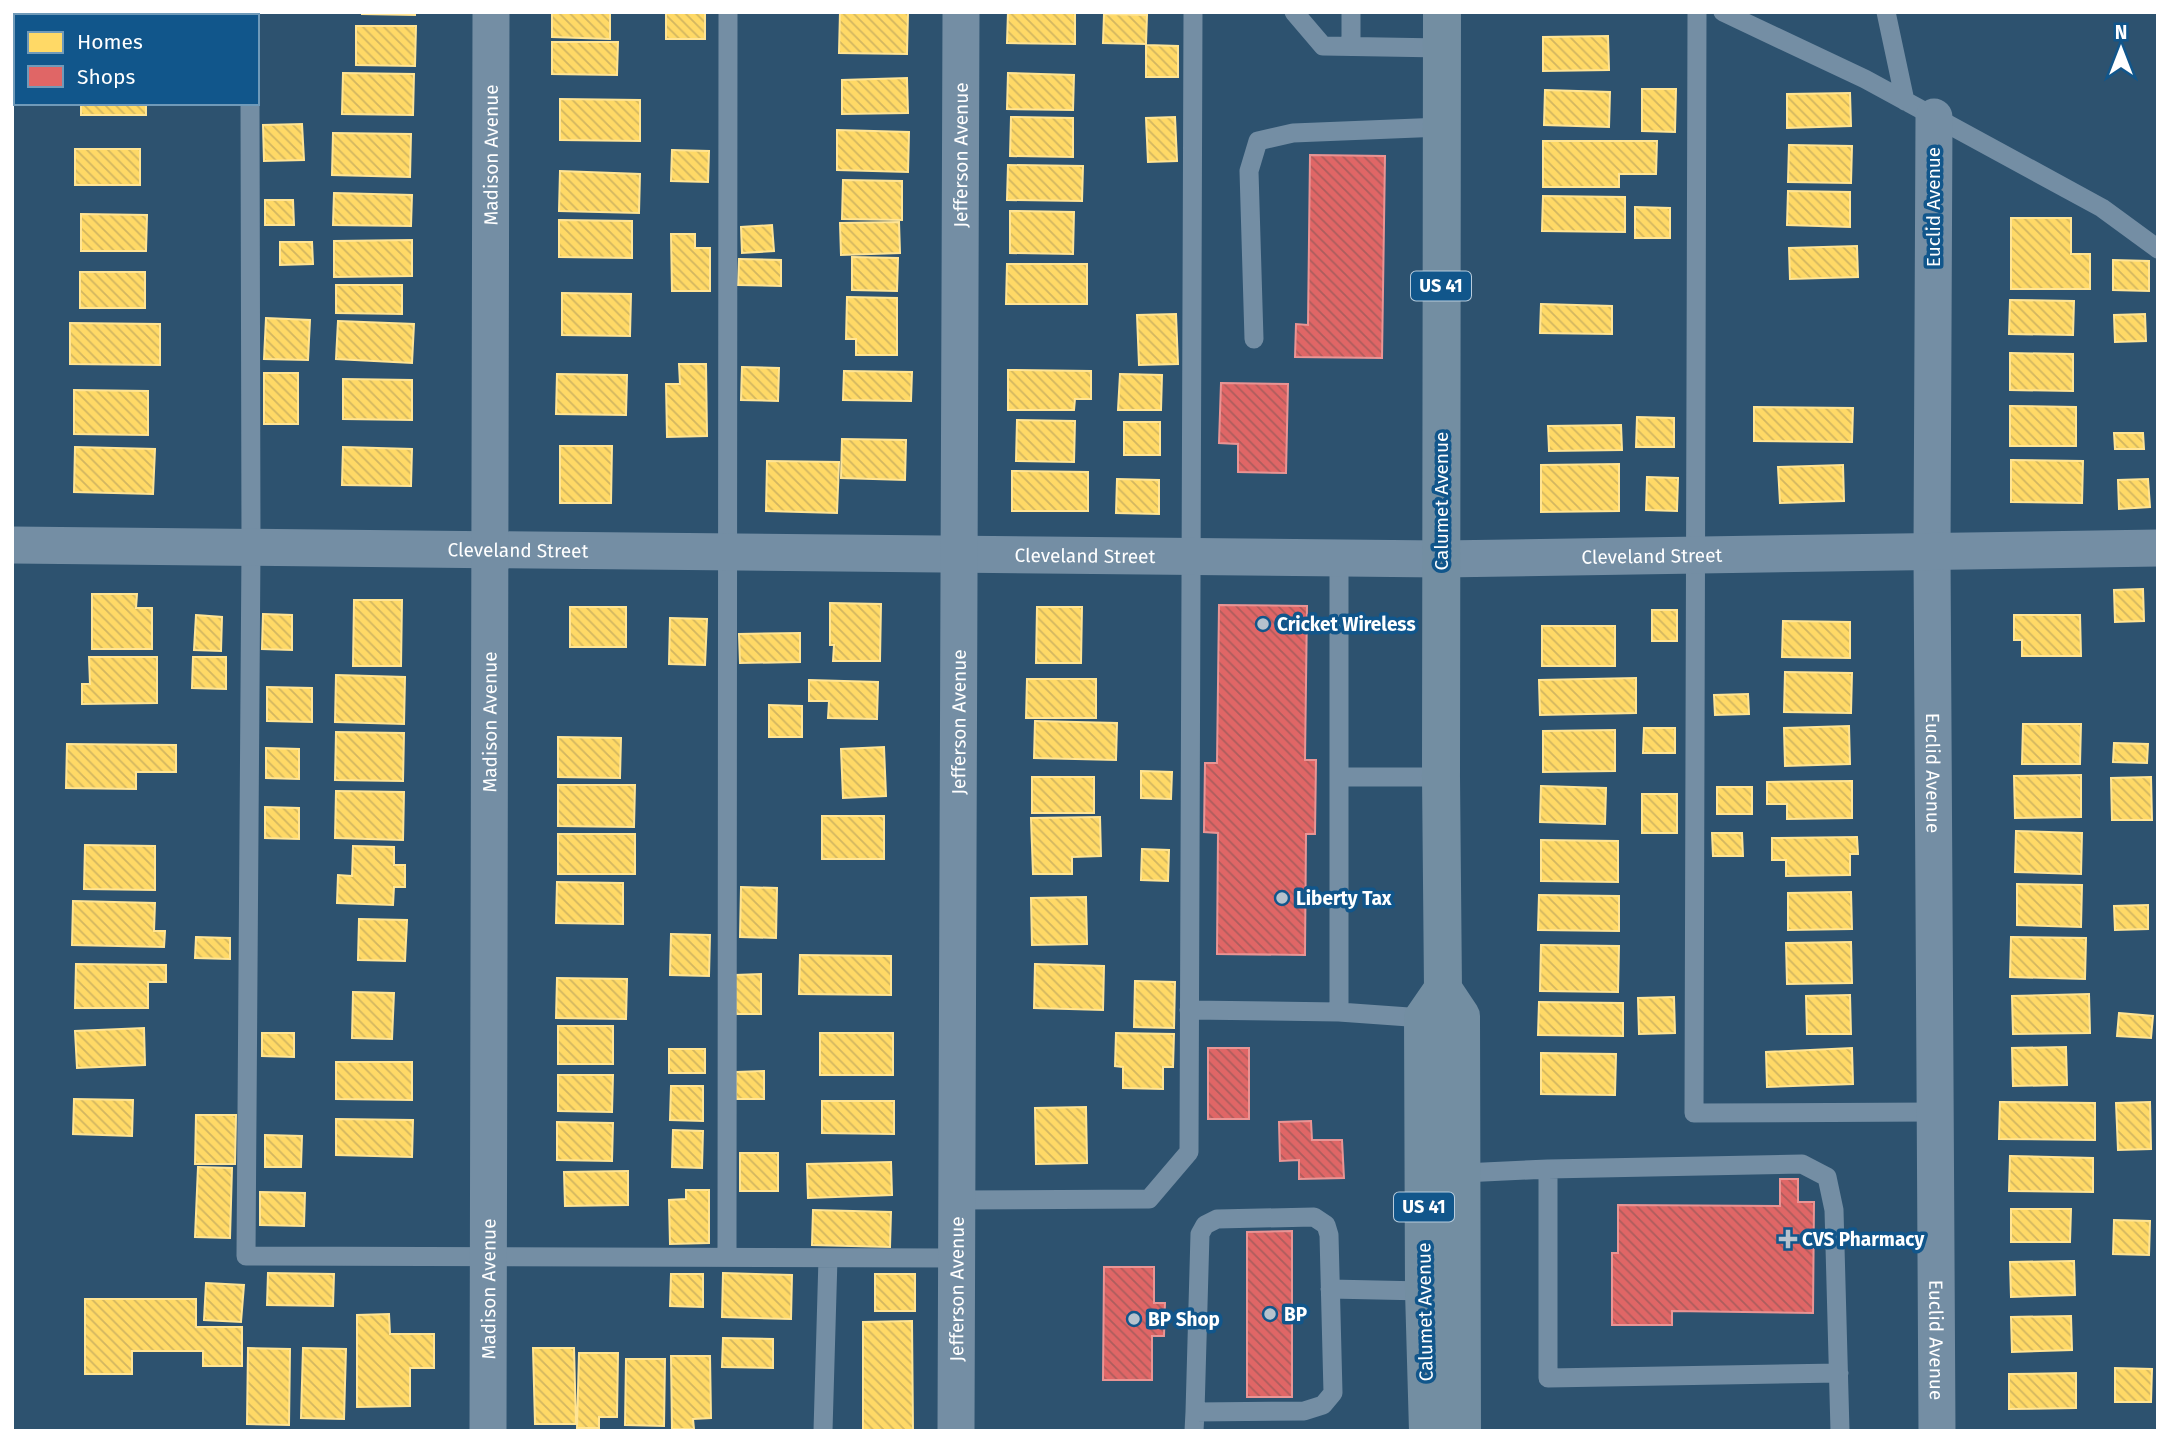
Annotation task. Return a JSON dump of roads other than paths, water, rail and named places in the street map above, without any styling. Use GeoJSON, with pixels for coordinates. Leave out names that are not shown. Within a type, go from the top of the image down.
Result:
{"type":"FeatureCollection","features":[{"type":"Feature","properties":{"kind":"main road","name":"Calumet Avenue"},"geometry":{"type":"LineString","coordinates":[[1428,1431],[1424,1291],[1441,777],[1442,30]]}},
{"type":"Feature","properties":{"kind":"main road","name":"Calumet Avenue"},"geometry":{"type":"LineString","coordinates":[[1433,1004],[1461,1016],[1462,1431]]}},
{"type":"Feature","properties":{"kind":"street","name":"Madison Avenue"},"geometry":{"type":"LineString","coordinates":[[488,1431],[491,12]]}},
{"type":"Feature","properties":{"kind":"street","name":"Jefferson Avenue"},"geometry":{"type":"LineString","coordinates":[[956,1431],[961,12]]}},
{"type":"Feature","properties":{"kind":"street","name":"Euclid Avenue"},"geometry":{"type":"LineString","coordinates":[[1919,109],[1933,552],[1937,1431]]}},
{"type":"Feature","properties":{"kind":"street","name":"Cleveland Street"},"geometry":{"type":"LineString","coordinates":[[12,545],[1441,559],[2158,548]]}},
{"type":"Feature","properties":{"kind":"lane"},"geometry":{"type":"LineString","coordinates":[[727,1257],[728,12]]}},
{"type":"Feature","properties":{"kind":"lane"},"geometry":{"type":"LineString","coordinates":[[957,1200],[1149,1199],[1189,1152],[1193,12]]}},
{"type":"Feature","properties":{"kind":"lane"},"geometry":{"type":"LineString","coordinates":[[1294,12],[1323,46],[1352,46],[1442,30]]}},
{"type":"Feature","properties":{"kind":"lane"},"geometry":{"type":"LineString","coordinates":[[1351,12],[1352,46]]}},
{"type":"Feature","properties":{"kind":"lane"},"geometry":{"type":"LineString","coordinates":[[1697,12],[1694,1113],[1935,1112]]}},
{"type":"Feature","properties":{"kind":"lane"},"geometry":{"type":"LineString","coordinates":[[1723,12],[1865,79],[2102,208],[2158,249]]}},
{"type":"Feature","properties":{"kind":"lane"},"geometry":{"type":"LineString","coordinates":[[1886,12],[1919,109]]}},
{"type":"Feature","properties":{"kind":"lane"},"geometry":{"type":"LineString","coordinates":[[250,105],[251,547],[246,1256],[957,1258]]}},
{"type":"Feature","properties":{"kind":"lane"},"geometry":{"type":"LineString","coordinates":[[1254,340],[1249,171],[1258,141],[1293,132],[1442,127]]}},
{"type":"Feature","properties":{"kind":"lane"},"geometry":{"type":"LineString","coordinates":[[1339,558],[1339,1012]]}},
{"type":"Feature","properties":{"kind":"lane"},"geometry":{"type":"LineString","coordinates":[[1339,777],[1441,777]]}},
{"type":"Feature","properties":{"kind":"lane"},"geometry":{"type":"LineString","coordinates":[[1189,1010],[1339,1012],[1433,1004]]}},
{"type":"Feature","properties":{"kind":"lane"},"geometry":{"type":"LineString","coordinates":[[1463,1173],[1802,1164],[1827,1177],[1834,1210],[1840,1431]]}},
{"type":"Feature","properties":{"kind":"lane"},"geometry":{"type":"LineString","coordinates":[[1548,1169],[1548,1378],[1839,1373]]}},
{"type":"Feature","properties":{"kind":"lane"},"geometry":{"type":"LineString","coordinates":[[1314,1217],[1326,1225],[1329,1235],[1332,1393],[1323,1405],[1304,1411],[1194,1422],[1200,1234],[1205,1225],[1217,1219],[1314,1217]]}},
{"type":"Feature","properties":{"kind":"lane"},"geometry":{"type":"LineString","coordinates":[[823,1431],[828,1258]]}},
{"type":"Feature","properties":{"kind":"lane"},"geometry":{"type":"LineString","coordinates":[[1330,1289],[1424,1291]]}},
{"type":"Feature","properties":{"kind":"place","name":"Cricket Wireless"},"geometry":{"type":"Point","coordinates":[1263,624]}},
{"type":"Feature","properties":{"kind":"place","name":"Liberty Tax"},"geometry":{"type":"Point","coordinates":[1282,898]}},
{"type":"Feature","properties":{"kind":"place","name":"CVS Pharmacy"},"geometry":{"type":"Point","coordinates":[1788,1239]}},
{"type":"Feature","properties":{"kind":"place","name":"BP"},"geometry":{"type":"Point","coordinates":[1270,1314]}},
{"type":"Feature","properties":{"kind":"place","name":"BP Shop"},"geometry":{"type":"Point","coordinates":[1134,1319]}}]}
